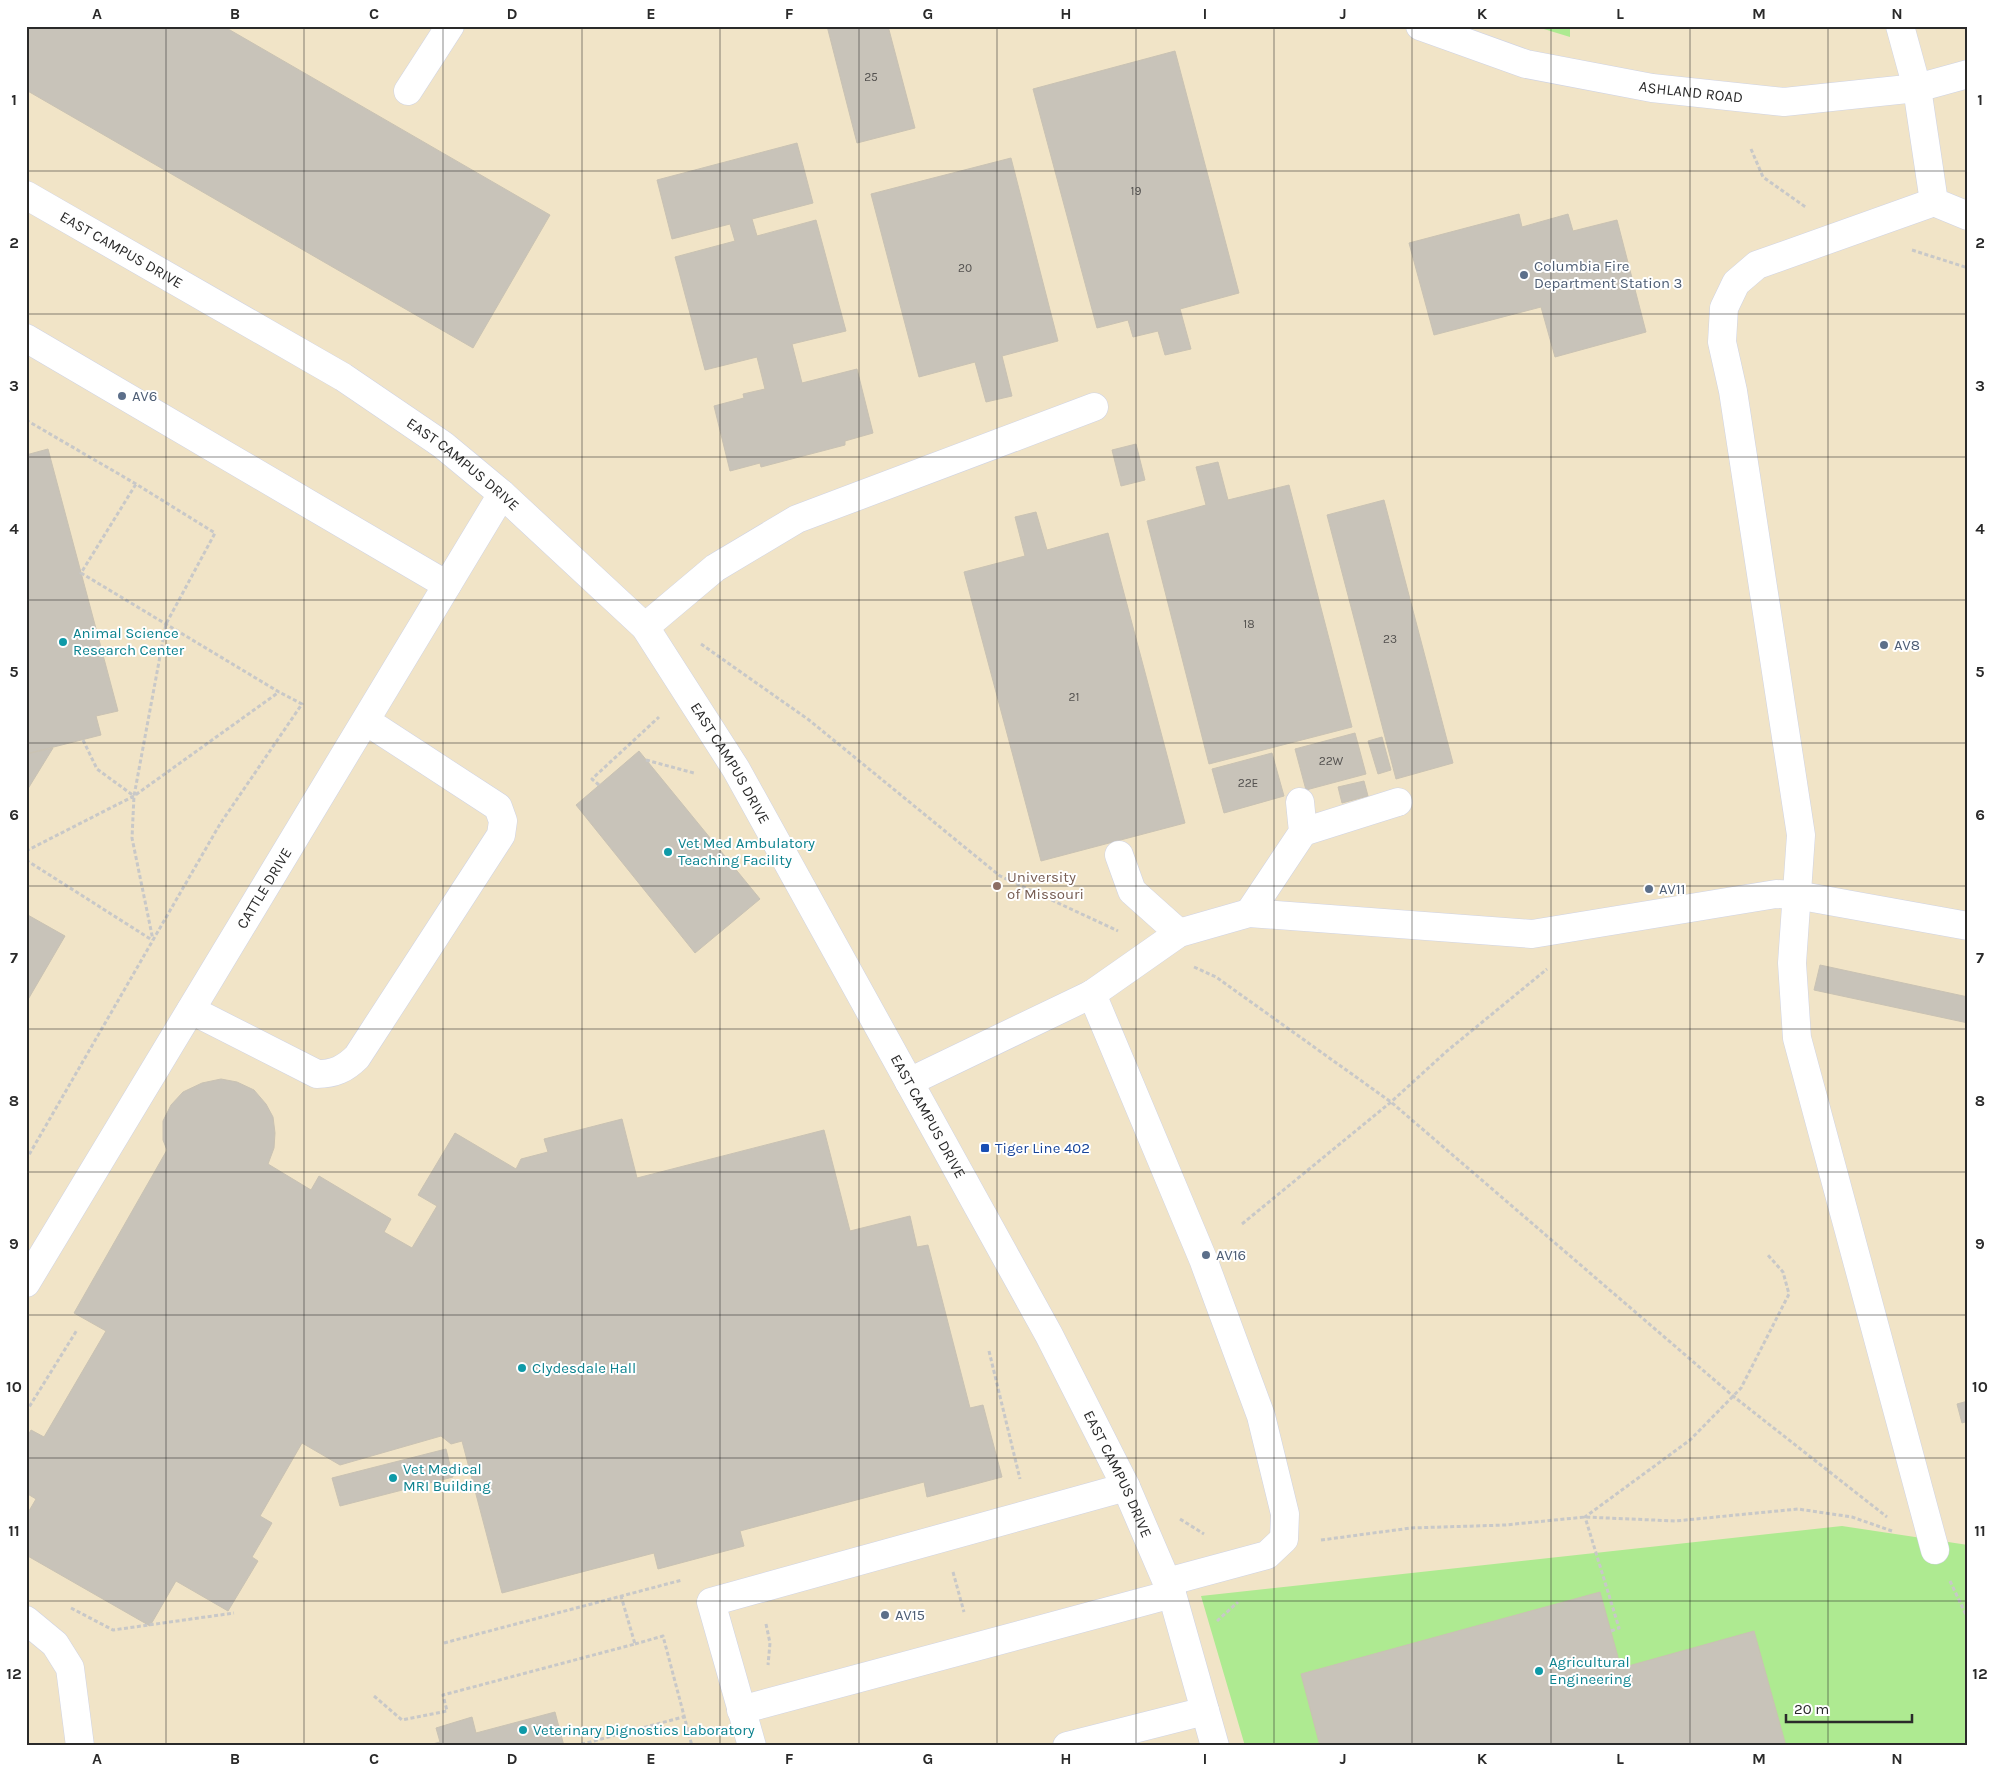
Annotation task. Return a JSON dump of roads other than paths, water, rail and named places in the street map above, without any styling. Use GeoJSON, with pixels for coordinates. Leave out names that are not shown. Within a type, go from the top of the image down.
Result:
{"type":"FeatureCollection","features":[{"type":"Feature","properties":{"kind":"street"},"geometry":{"type":"LineString","coordinates":[[408,91],[450,26]]}},
{"type":"Feature","properties":{"kind":"street","name":"ASHLAND ROAD"},"geometry":{"type":"LineString","coordinates":[[1420,26],[1526,64],[1652,88],[1784,102],[1917,88],[1968,74]]}},
{"type":"Feature","properties":{"kind":"street"},"geometry":{"type":"LineString","coordinates":[[1900,26],[1917,88],[1934,202]]}},
{"type":"Feature","properties":{"kind":"street","name":"EAST CAMPUS DRIVE"},"geometry":{"type":"LineString","coordinates":[[26,195],[343,376],[444,445],[502,494],[645,627],[736,769],[1049,1335],[1126,1487],[1170,1588],[1214,1746]]}},
{"type":"Feature","properties":{"kind":"street"},"geometry":{"type":"LineString","coordinates":[[1925,1545],[1797,1038],[1792,962],[1801,836],[1733,391],[1722,342],[1724,308],[1736,283],[1757,265],[1934,202],[1968,216]]}},
{"type":"Feature","properties":{"kind":"street"},"geometry":{"type":"LineString","coordinates":[[26,338],[447,585]]}},
{"type":"Feature","properties":{"kind":"street"},"geometry":{"type":"LineString","coordinates":[[645,627],[715,568],[798,519],[1094,406]]}},
{"type":"Feature","properties":{"kind":"street","name":"CATTLE DRIVE"},"geometry":{"type":"LineString","coordinates":[[26,1283],[502,494]]}},
{"type":"Feature","properties":{"kind":"street"},"geometry":{"type":"LineString","coordinates":[[191,1010],[317,1074],[327,1074],[348,1066],[356,1057],[501,835],[502,821],[498,807],[366,721]]}},
{"type":"Feature","properties":{"kind":"street"},"geometry":{"type":"LineString","coordinates":[[1300,802],[1304,832]]}},
{"type":"Feature","properties":{"kind":"street"},"geometry":{"type":"LineString","coordinates":[[1249,913],[1304,832],[1398,802]]}},
{"type":"Feature","properties":{"kind":"street"},"geometry":{"type":"LineString","coordinates":[[1119,855],[1132,891],[1179,933]]}},
{"type":"Feature","properties":{"kind":"street"},"geometry":{"type":"LineString","coordinates":[[909,1082],[1092,994],[1179,933],[1249,913],[1532,934],[1776,894],[1968,926]]}},
{"type":"Feature","properties":{"kind":"street"},"geometry":{"type":"LineString","coordinates":[[741,1710],[1170,1588],[1267,1555],[1284,1539],[1284,1514],[1260,1416],[1204,1259],[1092,994]]}},
{"type":"Feature","properties":{"kind":"street"},"geometry":{"type":"LineString","coordinates":[[752,1746],[711,1602],[1126,1487]]}},
{"type":"Feature","properties":{"kind":"street"},"geometry":{"type":"LineString","coordinates":[[26,1620],[55,1644],[70,1668],[80,1746]]}},
{"type":"Feature","properties":{"kind":"street"},"geometry":{"type":"LineString","coordinates":[[1067,1746],[1205,1711]]}},
{"type":"Feature","properties":{"kind":"place","name":"Columbia Fire Department Station 3"},"geometry":{"type":"Point","coordinates":[1524,275]}},
{"type":"Feature","properties":{"kind":"place","name":"AV6"},"geometry":{"type":"Point","coordinates":[122,396]}},
{"type":"Feature","properties":{"kind":"place","name":"Animal Science Research Center"},"geometry":{"type":"Point","coordinates":[63,642]}},
{"type":"Feature","properties":{"kind":"place","name":"AV8"},"geometry":{"type":"Point","coordinates":[1884,645]}},
{"type":"Feature","properties":{"kind":"place","name":"Vet Med Ambulatory Teaching Facility"},"geometry":{"type":"Point","coordinates":[668,852]}},
{"type":"Feature","properties":{"kind":"place","name":"University of Missouri"},"geometry":{"type":"Point","coordinates":[997,886]}},
{"type":"Feature","properties":{"kind":"place","name":"AV11"},"geometry":{"type":"Point","coordinates":[1649,889]}},
{"type":"Feature","properties":{"kind":"place","name":"Tiger Line 402"},"geometry":{"type":"Point","coordinates":[985,1148]}},
{"type":"Feature","properties":{"kind":"place","name":"AV16"},"geometry":{"type":"Point","coordinates":[1206,1255]}},
{"type":"Feature","properties":{"kind":"place","name":"Clydesdale Hall"},"geometry":{"type":"Point","coordinates":[522,1368]}},
{"type":"Feature","properties":{"kind":"place","name":"Vet Medical MRI Building"},"geometry":{"type":"Point","coordinates":[393,1478]}},
{"type":"Feature","properties":{"kind":"place","name":"AV15"},"geometry":{"type":"Point","coordinates":[885,1615]}},
{"type":"Feature","properties":{"kind":"place","name":"Agricultural Engineering"},"geometry":{"type":"Point","coordinates":[1539,1671]}},
{"type":"Feature","properties":{"kind":"place","name":"Veterinary Dignostics Laboratory"},"geometry":{"type":"Point","coordinates":[523,1730]}}]}
